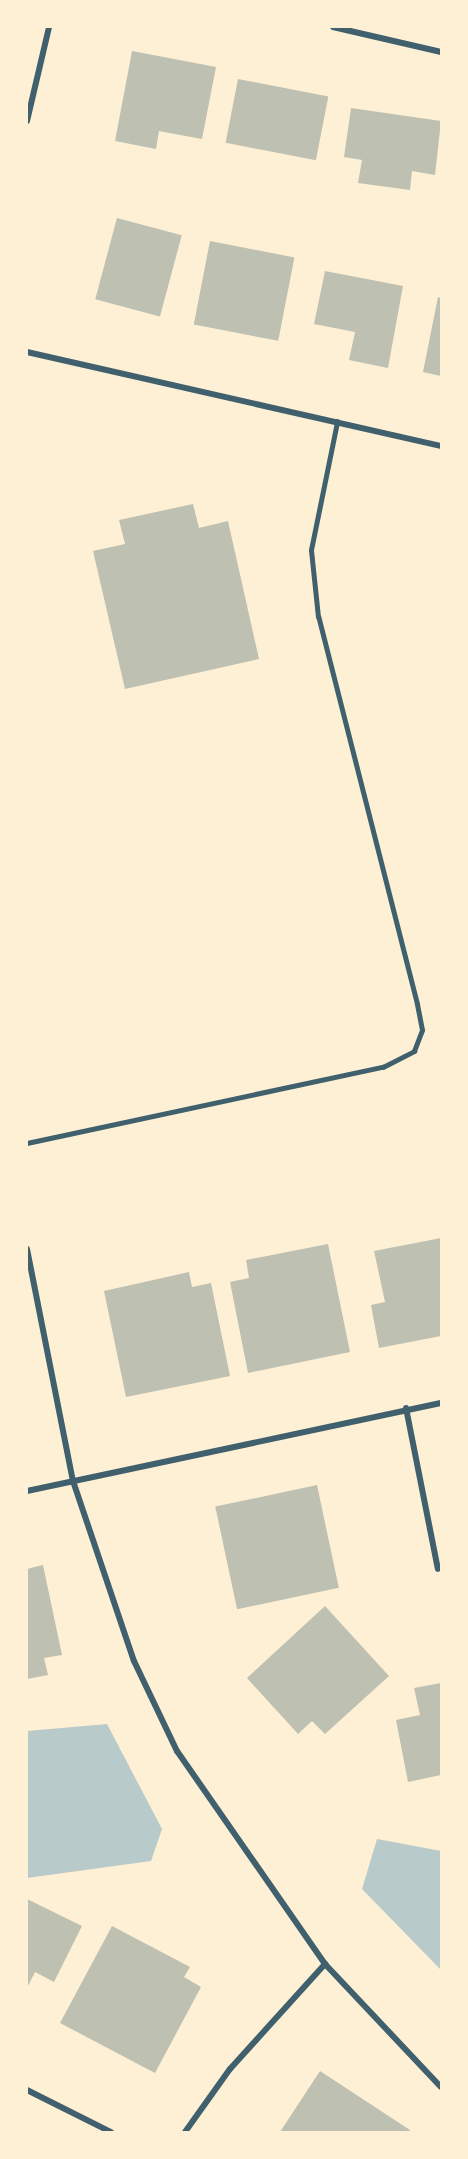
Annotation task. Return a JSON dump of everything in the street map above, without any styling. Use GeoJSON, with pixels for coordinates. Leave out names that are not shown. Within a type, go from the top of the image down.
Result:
{"type":"FeatureCollection","features":[{"type":"Feature","properties":{"kind":"street"},"geometry":{"type":"LineString","coordinates":[[27,121],[49,27]]}},
{"type":"Feature","properties":{"kind":"street"},"geometry":{"type":"LineString","coordinates":[[333,27],[441,52]]}},
{"type":"Feature","properties":{"kind":"street"},"geometry":{"type":"LineString","coordinates":[[27,352],[441,446]]}},
{"type":"Feature","properties":{"kind":"street"},"geometry":{"type":"LineString","coordinates":[[27,1249],[73,1481],[134,1661],[177,1751],[325,1964],[441,2087]]}},
{"type":"Feature","properties":{"kind":"street"},"geometry":{"type":"LineString","coordinates":[[27,1491],[406,1408],[441,1403]]}},
{"type":"Feature","properties":{"kind":"street"},"geometry":{"type":"LineString","coordinates":[[406,1408],[438,1569]]}},
{"type":"Feature","properties":{"kind":"street"},"geometry":{"type":"LineString","coordinates":[[185,2132],[230,2069],[325,1964]]}},
{"type":"Feature","properties":{"kind":"street"},"geometry":{"type":"LineString","coordinates":[[27,2090],[111,2132]]}},
{"type":"Feature","properties":{"kind":"lane"},"geometry":{"type":"LineString","coordinates":[[27,1143],[383,1067],[414,1051],[422,1030],[417,1004],[318,617],[310,550],[337,422]]}},
{"type":"Feature","properties":{"kind":"shaded area"},"geometry":{"type":"Polygon","coordinates":[[[107,1724],[162,1829],[151,1861],[27,1878],[27,1731],[107,1724]]]}},
{"type":"Feature","properties":{"kind":"shaded area"},"geometry":{"type":"Polygon","coordinates":[[[377,1839],[441,1851],[441,1970],[362,1889],[377,1839]]]}},
{"type":"Feature","properties":{"kind":"building"},"geometry":{"type":"Polygon","coordinates":[[[132,51],[216,67],[202,139],[159,131],[156,149],[115,141],[132,51]]]}},
{"type":"Feature","properties":{"kind":"building"},"geometry":{"type":"Polygon","coordinates":[[[238,79],[328,97],[316,160],[226,143],[238,79]]]}},
{"type":"Feature","properties":{"kind":"building"},"geometry":{"type":"Polygon","coordinates":[[[351,108],[441,121],[435,175],[412,171],[410,190],[358,183],[362,160],[344,157],[351,108]]]}},
{"type":"Feature","properties":{"kind":"building"},"geometry":{"type":"Polygon","coordinates":[[[117,218],[182,235],[160,316],[95,299],[117,218]]]}},
{"type":"Feature","properties":{"kind":"building"},"geometry":{"type":"Polygon","coordinates":[[[210,241],[294,257],[278,341],[194,324],[210,241]]]}},
{"type":"Feature","properties":{"kind":"building"},"geometry":{"type":"Polygon","coordinates":[[[325,271],[403,286],[388,368],[349,360],[355,332],[314,324],[325,271]]]}},
{"type":"Feature","properties":{"kind":"building"},"geometry":{"type":"Polygon","coordinates":[[[438,297],[441,298],[441,376],[423,372],[438,297]]]}},
{"type":"Feature","properties":{"kind":"building"},"geometry":{"type":"Polygon","coordinates":[[[193,504],[199,528],[228,521],[259,659],[125,689],[93,551],[125,544],[119,520],[193,504]]]}},
{"type":"Feature","properties":{"kind":"building"},"geometry":{"type":"Polygon","coordinates":[[[441,1238],[441,1336],[379,1348],[371,1305],[385,1302],[374,1251],[441,1238]]]}},
{"type":"Feature","properties":{"kind":"building"},"geometry":{"type":"Polygon","coordinates":[[[328,1244],[350,1352],[248,1373],[230,1282],[249,1278],[246,1260],[328,1244]]]}},
{"type":"Feature","properties":{"kind":"building"},"geometry":{"type":"Polygon","coordinates":[[[189,1272],[192,1287],[211,1283],[230,1376],[126,1397],[104,1291],[189,1272]]]}},
{"type":"Feature","properties":{"kind":"building"},"geometry":{"type":"Polygon","coordinates":[[[317,1485],[339,1588],[237,1609],[215,1507],[317,1485]]]}},
{"type":"Feature","properties":{"kind":"building"},"geometry":{"type":"Polygon","coordinates":[[[43,1565],[62,1655],[44,1658],[48,1675],[27,1679],[27,1569],[43,1565]]]}},
{"type":"Feature","properties":{"kind":"building"},"geometry":{"type":"Polygon","coordinates":[[[325,1606],[389,1676],[325,1734],[312,1721],[298,1734],[247,1678],[325,1606]]]}},
{"type":"Feature","properties":{"kind":"building"},"geometry":{"type":"Polygon","coordinates":[[[441,1683],[441,1775],[408,1782],[396,1720],[420,1715],[414,1688],[441,1683]]]}},
{"type":"Feature","properties":{"kind":"building"},"geometry":{"type":"Polygon","coordinates":[[[27,1899],[82,1926],[54,1982],[35,1972],[27,1988],[27,1899]]]}},
{"type":"Feature","properties":{"kind":"building"},"geometry":{"type":"Polygon","coordinates":[[[112,1926],[190,1967],[184,1977],[201,1987],[155,2073],[60,2023],[112,1926]]]}},
{"type":"Feature","properties":{"kind":"building"},"geometry":{"type":"Polygon","coordinates":[[[320,2071],[410,2130],[409,2132],[280,2132],[320,2071]]]}}]}
